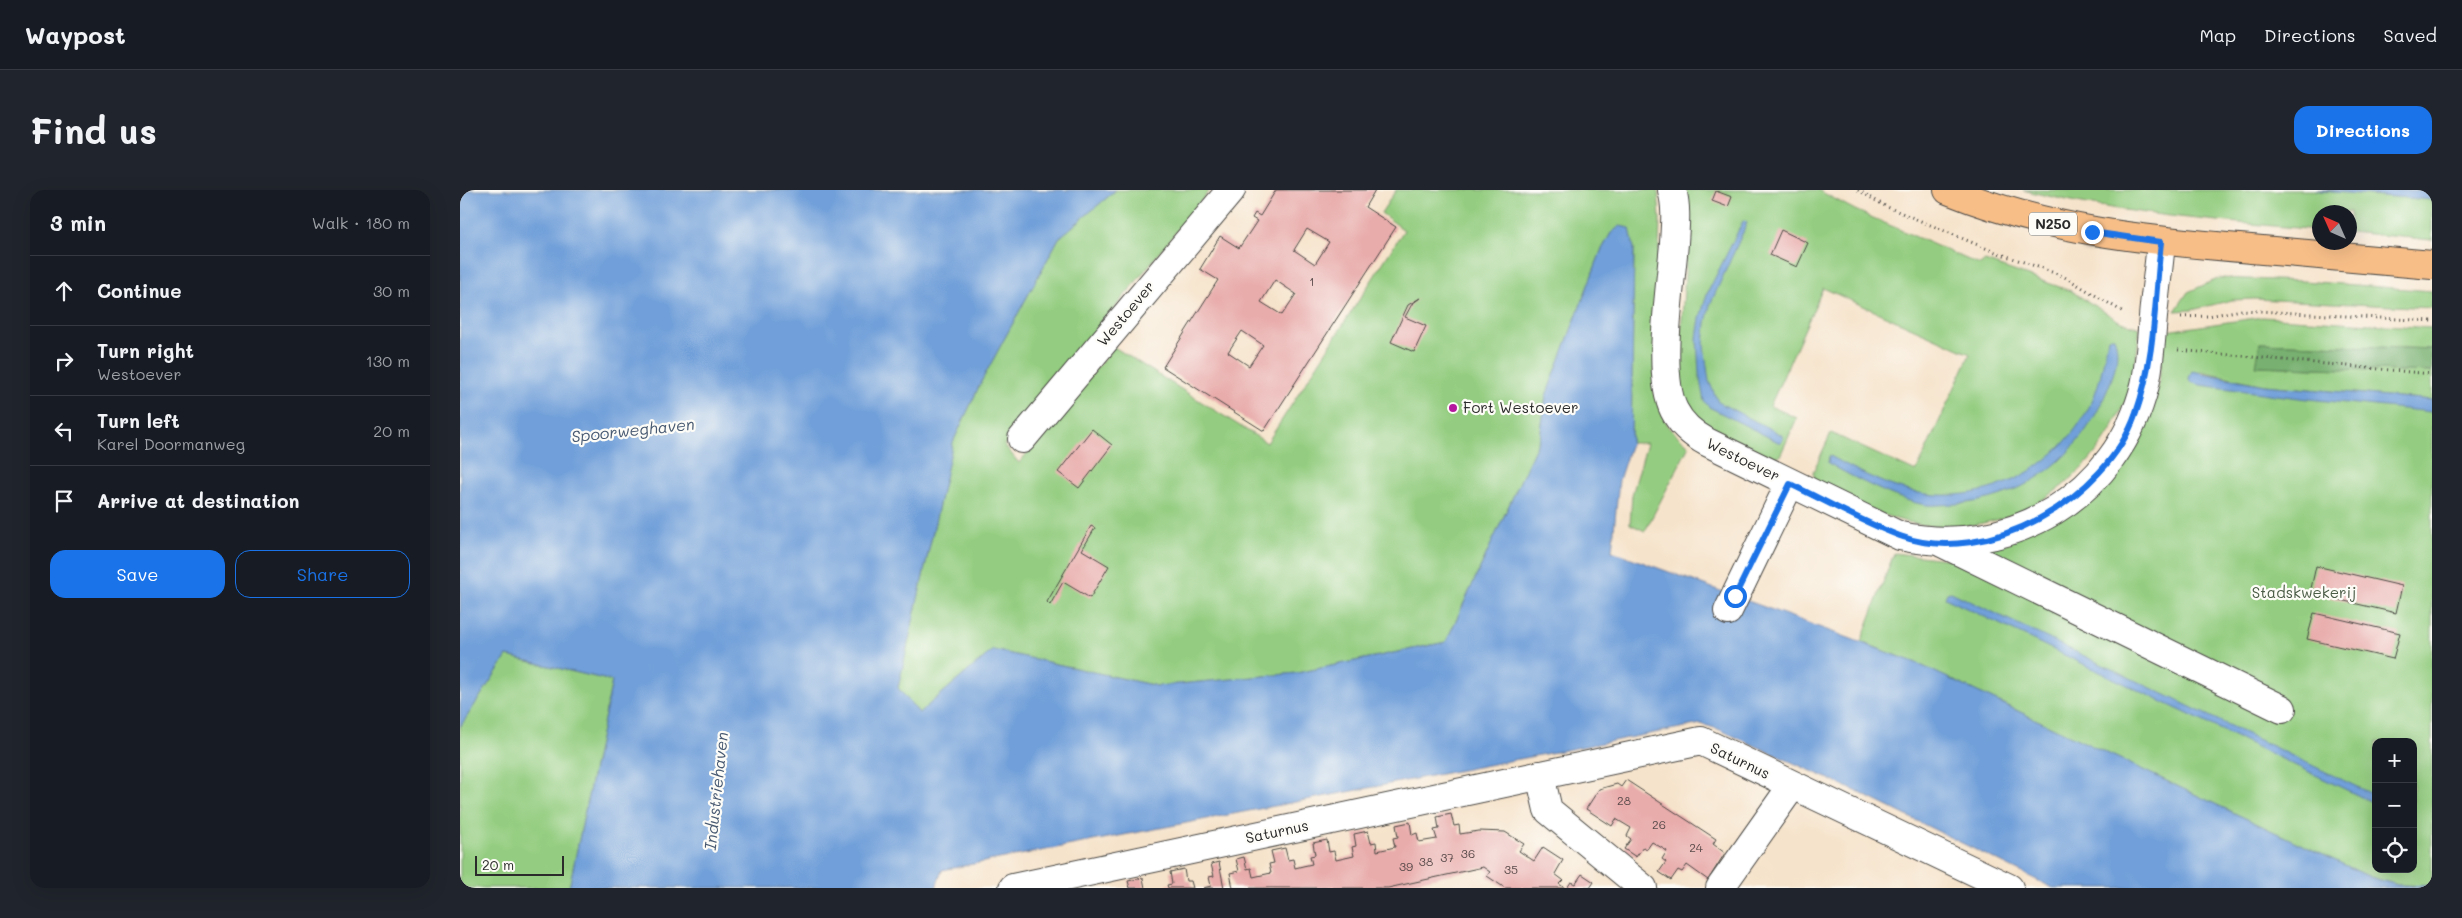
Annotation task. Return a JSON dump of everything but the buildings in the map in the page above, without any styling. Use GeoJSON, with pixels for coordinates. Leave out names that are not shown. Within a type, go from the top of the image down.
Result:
{"type":"FeatureCollection","features":[{"type":"Feature","properties":{"kind":"main road","name":"N250"},"geometry":{"type":"LineString","coordinates":[[1948,190],[2058,225],[2161,242],[2432,265]]}},
{"type":"Feature","properties":{"kind":"street","name":"Westoever"},"geometry":{"type":"LineString","coordinates":[[1022,439],[1231,190]]}},
{"type":"Feature","properties":{"kind":"street","name":"Westoever"},"geometry":{"type":"LineString","coordinates":[[1672,190],[1676,216],[1666,352],[1668,390],[1675,411],[1698,437],[1790,484],[1900,536],[1941,542],[1982,539],[2012,531],[2038,520],[2071,499],[2115,453],[2130,429],[2145,386],[2161,242]]}},
{"type":"Feature","properties":{"kind":"street"},"geometry":{"type":"LineString","coordinates":[[1728,611],[1790,484]]}},
{"type":"Feature","properties":{"kind":"street"},"geometry":{"type":"LineString","coordinates":[[1941,542],[2282,709]]}},
{"type":"Feature","properties":{"kind":"street","name":"Saturnus"},"geometry":{"type":"LineString","coordinates":[[1013,888],[1700,741],[2009,888]]}},
{"type":"Feature","properties":{"kind":"street"},"geometry":{"type":"LineString","coordinates":[[1540,775],[1548,810],[1643,888]]}},
{"type":"Feature","properties":{"kind":"street"},"geometry":{"type":"LineString","coordinates":[[1720,888],[1792,786]]}},
{"type":"Feature","properties":{"kind":"path"},"geometry":{"type":"LineString","coordinates":[[2150,348],[2432,374]]}},
{"type":"Feature","properties":{"kind":"green space"},"geometry":{"type":"Polygon","coordinates":[[[1116,190],[1210,190],[1004,445],[1019,463],[1114,347],[1267,443],[1404,230],[1381,213],[1396,190],[1658,190],[1660,219],[1654,395],[1669,428],[1689,446],[1645,531],[1630,524],[1632,495],[1647,443],[1631,443],[1634,248],[1611,233],[1601,251],[1546,396],[1540,438],[1446,642],[1297,673],[1157,686],[993,650],[919,713],[898,688],[953,442],[982,380],[1059,238],[1116,190]]]}},
{"type":"Feature","properties":{"kind":"green space"},"geometry":{"type":"Polygon","coordinates":[[[1683,190],[1818,190],[1855,210],[1980,265],[1985,261],[2071,291],[2119,321],[2140,328],[2134,373],[2128,397],[2105,440],[2086,464],[2063,485],[2038,502],[2010,515],[1980,524],[1949,527],[1904,521],[1865,507],[1816,483],[1813,472],[1831,433],[1916,472],[1970,354],[1823,288],[1770,406],[1797,418],[1780,456],[1768,459],[1721,435],[1700,420],[1686,402],[1680,383],[1679,362],[1689,217],[1683,190]]]}},
{"type":"Feature","properties":{"kind":"green space"},"geometry":{"type":"Polygon","coordinates":[[[2023,190],[2316,190],[2432,200],[2432,240],[2357,233],[2357,205],[2312,205],[2312,229],[2170,216],[2060,199],[2023,190]]]}},
{"type":"Feature","properties":{"kind":"green space"},"geometry":{"type":"Polygon","coordinates":[[[2220,278],[2303,281],[2432,291],[2432,308],[2255,299],[2232,300],[2192,310],[2175,311],[2188,292],[2220,278]]]}},
{"type":"Feature","properties":{"kind":"green space","name":"Stadskwekerij"},"geometry":{"type":"Polygon","coordinates":[[[2262,317],[2432,328],[2432,349],[2260,343],[2257,366],[2432,372],[2432,400],[2264,385],[2200,371],[2189,378],[2432,412],[2432,886],[2398,885],[2370,877],[1914,662],[1861,642],[1894,553],[1946,559],[2008,543],[2142,432],[2157,393],[2166,331],[2262,317]]]}},
{"type":"Feature","properties":{"kind":"green space"},"geometry":{"type":"Polygon","coordinates":[[[2260,343],[2432,349],[2432,372],[2256,366],[2260,343]]]}},
{"type":"Feature","properties":{"kind":"green space"},"geometry":{"type":"Polygon","coordinates":[[[507,656],[612,681],[569,888],[460,888],[460,727],[507,656]]]}},
{"type":"Feature","properties":{"kind":"water"},"geometry":{"type":"Polygon","coordinates":[[[460,190],[1116,190],[1059,238],[982,380],[953,442],[898,688],[919,713],[993,650],[1157,686],[1297,673],[1446,642],[1540,438],[1546,396],[1601,251],[1611,233],[1620,226],[1630,228],[1634,248],[1631,443],[1619,480],[1612,551],[1914,662],[2370,877],[2398,885],[2432,886],[2432,888],[2053,888],[1858,792],[1718,729],[1701,724],[942,870],[936,888],[569,888],[612,681],[507,656],[460,727],[460,190]]]}},
{"type":"Feature","properties":{"kind":"water"},"geometry":{"type":"Polygon","coordinates":[[[2316,190],[2432,190],[2432,200],[2321,191],[2316,190]]]}},
{"type":"Feature","properties":{"kind":"water"},"geometry":{"type":"Polygon","coordinates":[[[1743,221],[1747,222],[1710,305],[1706,323],[1704,345],[1709,381],[1718,402],[1782,435],[1783,440],[1780,443],[1709,407],[1704,401],[1699,374],[1697,338],[1700,318],[1707,294],[1743,221]]]}},
{"type":"Feature","properties":{"kind":"water"},"geometry":{"type":"Polygon","coordinates":[[[2114,337],[2117,354],[2111,381],[2100,406],[2075,445],[2041,475],[2002,495],[1979,501],[1926,505],[1902,498],[1863,482],[1828,463],[1829,456],[1884,483],[1902,489],[1929,494],[1956,495],[1983,491],[2008,482],[2032,470],[2053,454],[2072,434],[2087,411],[2095,394],[2108,338],[2114,337]]]}},
{"type":"Feature","properties":{"kind":"water"},"geometry":{"type":"Polygon","coordinates":[[[2192,371],[2264,385],[2432,400],[2432,412],[2200,385],[2190,382],[2189,378],[2192,371]]]}},
{"type":"Feature","properties":{"kind":"water"},"geometry":{"type":"Polygon","coordinates":[[[1951,592],[2372,794],[2372,802],[1945,598],[1947,593],[1951,592]]]}},
{"type":"Feature","properties":{"kind":"place","name":"Fort Westoever"},"geometry":{"type":"Point","coordinates":[1453,408]}},
{"type":"Feature","properties":{"kind":"route"},"geometry":{"type":"LineString","coordinates":[[1735,596],[1790,484],[1900,536],[1927,542],[1955,542],[1982,539],[2012,531],[2038,520],[2071,499],[2096,475],[2115,453],[2130,429],[2145,386],[2149,364],[2161,242],[2092,232]]}},
{"type":"Feature","properties":{"kind":"water label","name":"Spoorweghaven"},"geometry":{"type":"Point","coordinates":[633,430]}},
{"type":"Feature","properties":{"kind":"water label","name":"Industriehaven"},"geometry":{"type":"Point","coordinates":[716,791]}}]}
